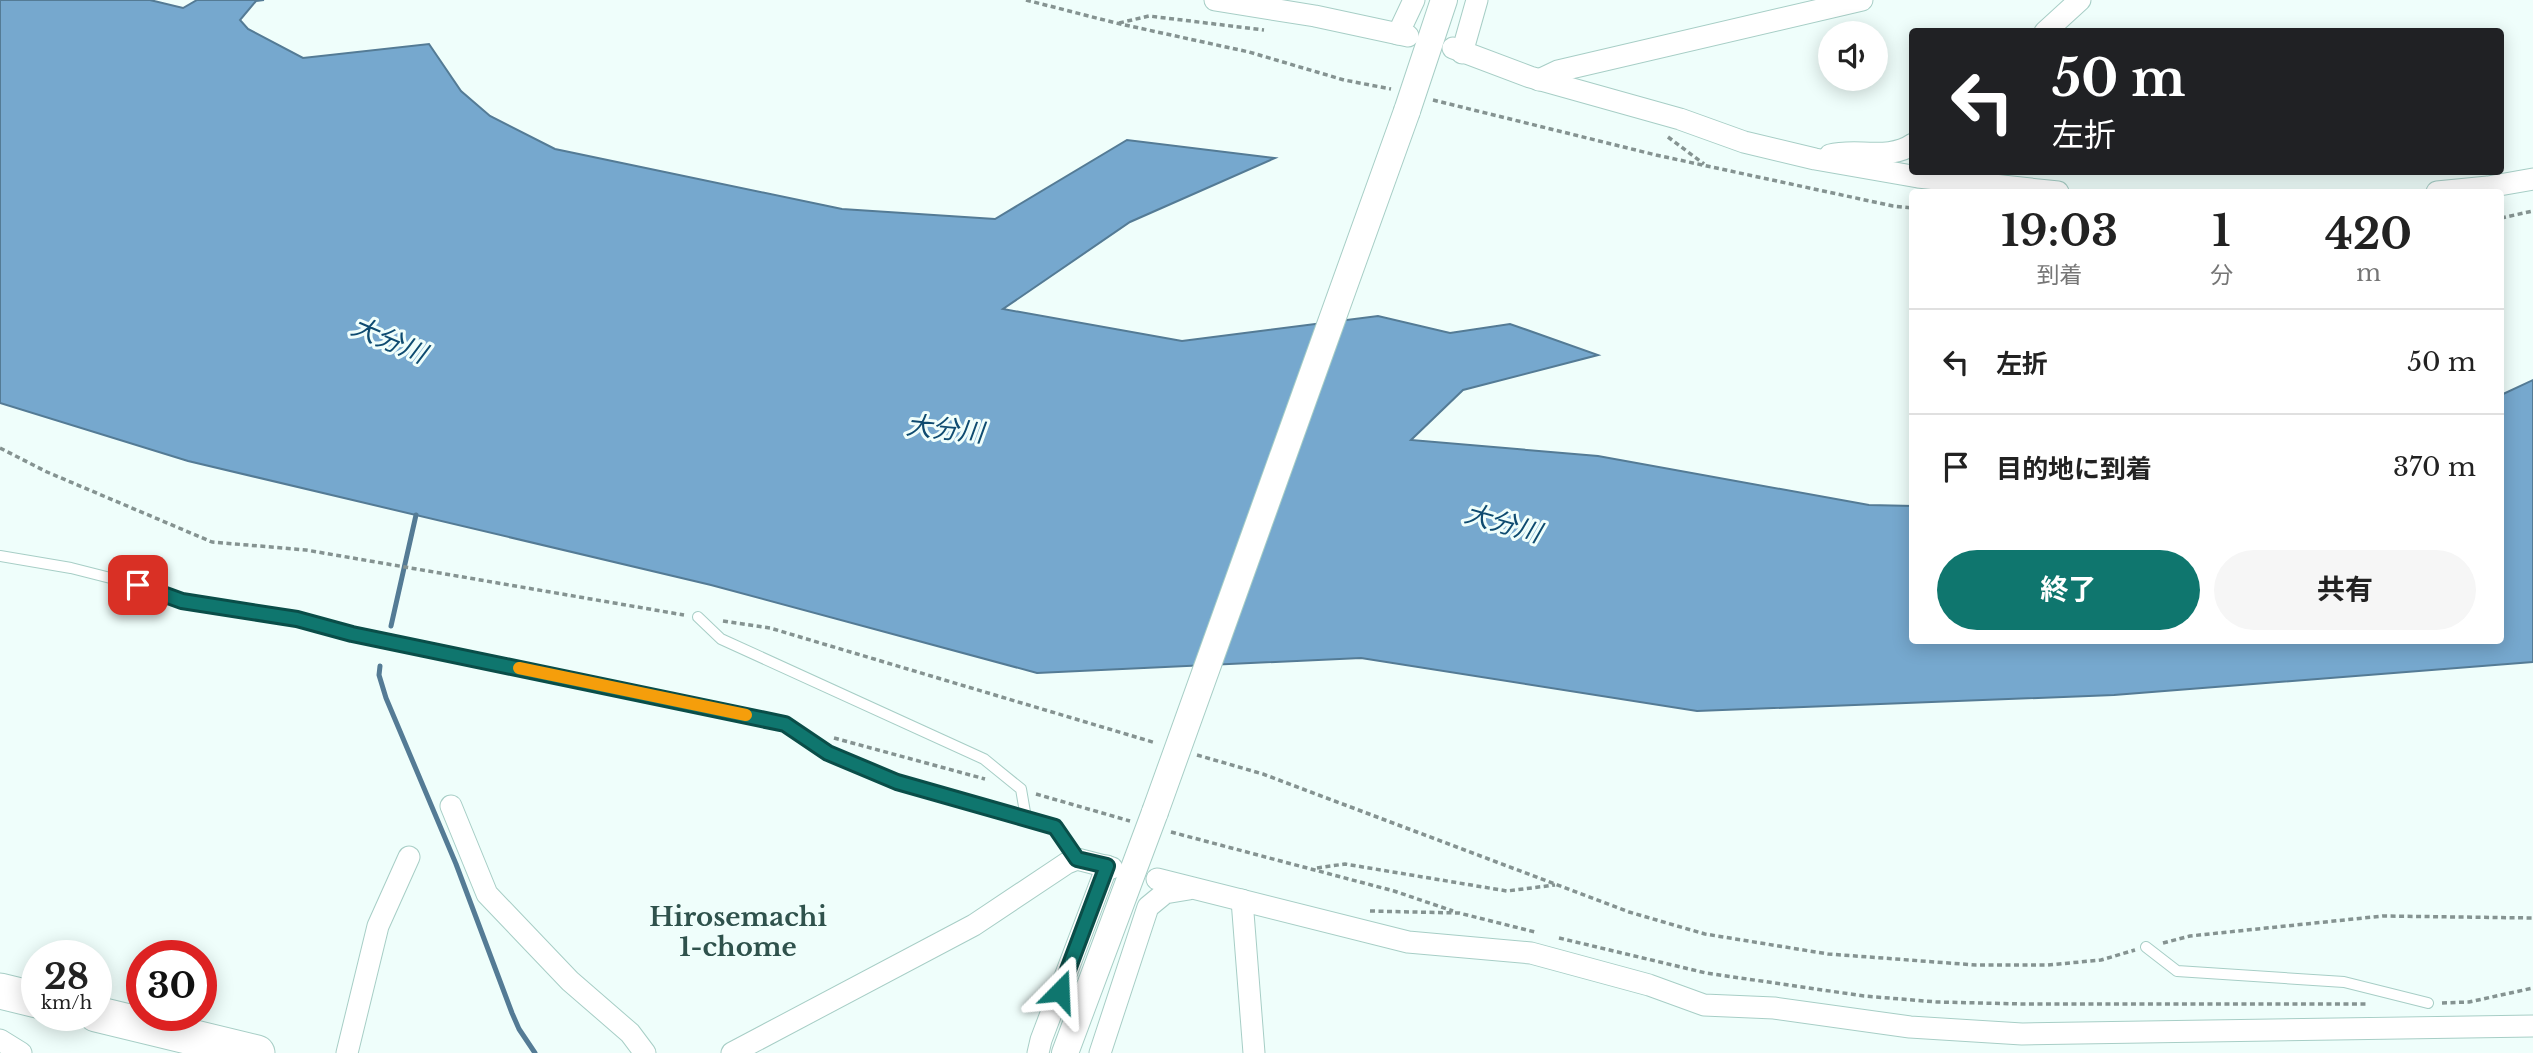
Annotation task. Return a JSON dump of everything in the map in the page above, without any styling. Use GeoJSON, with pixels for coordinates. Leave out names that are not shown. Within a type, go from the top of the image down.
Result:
{"type":"FeatureCollection","features":[{"type":"Feature","properties":{"kind":"highway"},"geometry":{"type":"LineString","coordinates":[[0,991],[21,996]]}},
{"type":"Feature","properties":{"kind":"highway"},"geometry":{"type":"LineString","coordinates":[[112,1018],[257,1053]]}},
{"type":"Feature","properties":{"kind":"street"},"geometry":{"type":"LineString","coordinates":[[1215,0],[1315,16],[1403,35],[1414,0]]}},
{"type":"Feature","properties":{"kind":"street"},"geometry":{"type":"LineString","coordinates":[[1066,1053],[1410,103],[1444,0]]}},
{"type":"Feature","properties":{"kind":"street"},"geometry":{"type":"LineString","coordinates":[[1477,0],[1457,51],[1539,80],[1680,118],[1744,142],[1815,159],[1918,177],[2030,189]]}},
{"type":"Feature","properties":{"kind":"street"},"geometry":{"type":"LineString","coordinates":[[1539,80],[1558,71],[1862,0]]}},
{"type":"Feature","properties":{"kind":"street"},"geometry":{"type":"LineString","coordinates":[[2049,28],[2080,0]]}},
{"type":"Feature","properties":{"kind":"street"},"geometry":{"type":"LineString","coordinates":[[1815,159],[1842,152],[1882,153],[1909,147]]}},
{"type":"Feature","properties":{"kind":"street"},"geometry":{"type":"LineString","coordinates":[[2468,189],[2533,179]]}},
{"type":"Feature","properties":{"kind":"street"},"geometry":{"type":"LineString","coordinates":[[451,806],[487,894],[570,981],[630,1032],[645,1053]]}},
{"type":"Feature","properties":{"kind":"street"},"geometry":{"type":"LineString","coordinates":[[347,1053],[378,926],[409,857]]}},
{"type":"Feature","properties":{"kind":"street"},"geometry":{"type":"LineString","coordinates":[[732,1053],[974,925],[1067,863],[1077,859],[1110,867],[1038,1053]]}},
{"type":"Feature","properties":{"kind":"street"},"geometry":{"type":"LineString","coordinates":[[1157,879],[1408,942],[1531,953],[1649,985],[1704,1005],[1774,1008],[1910,1027],[2022,1034],[2533,1026]]}},
{"type":"Feature","properties":{"kind":"street"},"geometry":{"type":"LineString","coordinates":[[1100,1053],[1148,907],[1165,893],[1198,889]]}},
{"type":"Feature","properties":{"kind":"street"},"geometry":{"type":"LineString","coordinates":[[1242,900],[1254,1053]]}},
{"type":"Feature","properties":{"kind":"street"},"geometry":{"type":"LineString","coordinates":[[0,1041],[20,1053]]}},
{"type":"Feature","properties":{"kind":"lane"},"geometry":{"type":"LineString","coordinates":[[0,556],[71,568],[138,585],[182,601],[297,619],[352,634],[785,724],[828,753],[884,777],[1055,827],[1077,859]]}},
{"type":"Feature","properties":{"kind":"lane"},"geometry":{"type":"LineString","coordinates":[[698,617],[721,639],[984,759],[1021,789],[1026,818]]}},
{"type":"Feature","properties":{"kind":"lane"},"geometry":{"type":"LineString","coordinates":[[2146,947],[2177,971],[2344,982],[2428,1003]]}},
{"type":"Feature","properties":{"kind":"path"},"geometry":{"type":"LineString","coordinates":[[1026,0],[1249,52],[1410,103],[1909,208]]}},
{"type":"Feature","properties":{"kind":"path"},"geometry":{"type":"LineString","coordinates":[[2504,217],[2533,211]]}},
{"type":"Feature","properties":{"kind":"path"},"geometry":{"type":"LineString","coordinates":[[0,448],[47,472],[212,542],[306,550],[770,628],[1156,743]]}},
{"type":"Feature","properties":{"kind":"path"},"geometry":{"type":"LineString","coordinates":[[824,735],[1021,789],[1152,820],[1394,891],[1459,913],[1537,933]]}},
{"type":"Feature","properties":{"kind":"path"},"geometry":{"type":"LineString","coordinates":[[1196,755],[1263,774],[1665,925],[1828,954],[1976,965],[2048,965],[2101,960],[2190,936],[2383,916],[2533,918]]}},
{"type":"Feature","properties":{"kind":"path"},"geometry":{"type":"LineString","coordinates":[[1313,869],[1345,864],[1507,891],[1557,884]]}},
{"type":"Feature","properties":{"kind":"path"},"geometry":{"type":"LineString","coordinates":[[1361,911],[1459,913]]}},
{"type":"Feature","properties":{"kind":"path"},"geometry":{"type":"LineString","coordinates":[[1550,936],[1706,973],[1876,998],[2023,1004],[2376,1004]]}},
{"type":"Feature","properties":{"kind":"path"},"geometry":{"type":"LineString","coordinates":[[2428,1003],[2469,1002],[2533,989]]}},
{"type":"Feature","properties":{"kind":"water","name":"大分川"},"geometry":{"type":"Polygon","coordinates":[[[0,0],[150,0],[183,8],[197,0],[264,0],[256,1],[240,20],[248,29],[303,58],[429,44],[461,91],[490,116],[555,149],[842,209],[995,219],[1127,140],[1275,158],[1130,222],[1003,309],[1182,341],[1378,316],[1450,333],[1510,324],[1598,355],[1463,390],[1411,440],[1598,456],[1869,505],[1909,506],[1909,644],[2504,644],[2504,394],[2533,380],[2533,662],[2114,695],[1697,711],[1361,658],[1037,673],[711,585],[188,461],[0,403],[0,0]]]}},
{"type":"Feature","properties":{"kind":"waterway"},"geometry":{"type":"LineString","coordinates":[[391,626],[416,515]]}},
{"type":"Feature","properties":{"kind":"waterway"},"geometry":{"type":"LineString","coordinates":[[380,666],[379,675],[386,698],[456,864],[512,1013],[535,1053]]}},
{"type":"Feature","properties":{"kind":"slow traffic"},"geometry":{"type":"LineString","coordinates":[[519,668],[746,715]]}},
{"type":"Feature","properties":{"kind":"district","name":"Hirosemachi 1-chome"},"geometry":{"type":"Point","coordinates":[738,932]}},
{"type":"Feature","properties":{"kind":"route"},"geometry":{"type":"LineString","coordinates":[[138,585],[182,601],[297,619],[352,634],[785,724],[828,753],[897,782],[1055,827],[1077,859],[1107,866],[1060,991]]}}]}
